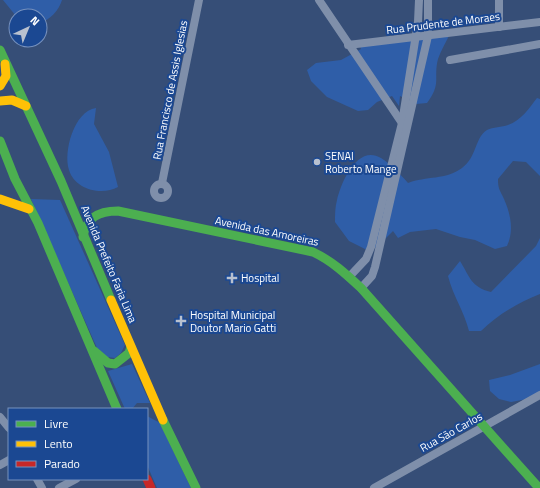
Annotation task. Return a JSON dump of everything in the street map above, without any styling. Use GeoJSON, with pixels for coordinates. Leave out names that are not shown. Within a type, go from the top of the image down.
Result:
{"type":"FeatureCollection","features":[{"type":"Feature","properties":{"kind":"main road","name":"Avenida Prefeito Faria Lima"},"geometry":{"type":"LineString","coordinates":[[0,50],[61,181],[83,237],[132,347],[161,417],[196,488]]}},
{"type":"Feature","properties":{"kind":"main road"},"geometry":{"type":"LineString","coordinates":[[0,86],[6,76],[5,61]]}},
{"type":"Feature","properties":{"kind":"main road"},"geometry":{"type":"LineString","coordinates":[[0,101],[12,100],[26,106]]}},
{"type":"Feature","properties":{"kind":"main road"},"geometry":{"type":"LineString","coordinates":[[0,141],[30,209],[38,223],[117,408]]}},
{"type":"Feature","properties":{"kind":"main road"},"geometry":{"type":"LineString","coordinates":[[0,199],[30,209]]}},
{"type":"Feature","properties":{"kind":"main road","name":"Avenida das Amoreiras"},"geometry":{"type":"LineString","coordinates":[[83,237],[84,227],[89,220],[103,212],[118,211],[313,252],[335,263],[361,288],[539,488]]}},
{"type":"Feature","properties":{"kind":"main road"},"geometry":{"type":"LineString","coordinates":[[93,350],[100,358],[108,363],[115,364],[129,353],[132,347]]}},
{"type":"Feature","properties":{"kind":"main road"},"geometry":{"type":"LineString","coordinates":[[148,410],[161,417]]}},
{"type":"Feature","properties":{"kind":"street","name":"Rua Francisco de Assis Iglesias"},"geometry":{"type":"LineString","coordinates":[[162,183],[199,0]]}},
{"type":"Feature","properties":{"kind":"street"},"geometry":{"type":"LineString","coordinates":[[318,0],[402,123]]}},
{"type":"Feature","properties":{"kind":"street"},"geometry":{"type":"LineString","coordinates":[[348,276],[368,256],[402,123],[418,22],[419,0]]}},
{"type":"Feature","properties":{"kind":"street"},"geometry":{"type":"LineString","coordinates":[[361,288],[371,278],[375,266],[428,36],[428,0]]}},
{"type":"Feature","properties":{"kind":"street"},"geometry":{"type":"LineString","coordinates":[[498,27],[499,0]]}},
{"type":"Feature","properties":{"kind":"street","name":"Rua Prudente de Moraes"},"geometry":{"type":"LineString","coordinates":[[348,45],[540,22]]}},
{"type":"Feature","properties":{"kind":"street"},"geometry":{"type":"LineString","coordinates":[[450,60],[540,44]]}},
{"type":"Feature","properties":{"kind":"street","name":"Rua São Carlos"},"geometry":{"type":"LineString","coordinates":[[374,488],[540,395]]}},
{"type":"Feature","properties":{"kind":"street"},"geometry":{"type":"LineString","coordinates":[[0,417],[8,427]]}},
{"type":"Feature","properties":{"kind":"street"},"geometry":{"type":"LineString","coordinates":[[59,488],[74,480]]}},
{"type":"Feature","properties":{"kind":"shaded area"},"geometry":{"type":"Polygon","coordinates":[[[3,0],[62,0],[54,14],[48,19],[48,8],[10,8],[3,0]]]}},
{"type":"Feature","properties":{"kind":"shaded area"},"geometry":{"type":"Polygon","coordinates":[[[450,34],[438,59],[436,86],[427,103],[416,104],[400,96],[399,106],[392,96],[377,102],[368,110],[358,111],[327,97],[311,81],[307,70],[316,63],[341,60],[361,49],[359,44],[450,34]]]}},
{"type":"Feature","properties":{"kind":"shaded area"},"geometry":{"type":"Polygon","coordinates":[[[537,98],[540,99],[540,176],[526,162],[513,161],[498,179],[499,188],[511,223],[507,246],[495,249],[475,240],[436,229],[410,232],[398,238],[393,231],[378,246],[369,251],[349,241],[335,222],[336,203],[342,184],[352,167],[365,156],[372,155],[381,158],[392,166],[408,183],[456,172],[471,158],[483,133],[489,129],[513,123],[525,113],[537,98]]]}},
{"type":"Feature","properties":{"kind":"shaded area"},"geometry":{"type":"Polygon","coordinates":[[[96,108],[94,124],[109,152],[118,187],[112,190],[97,191],[83,187],[72,177],[69,170],[68,153],[72,133],[82,116],[88,111],[96,108]]]}},
{"type":"Feature","properties":{"kind":"shaded area"},"geometry":{"type":"Polygon","coordinates":[[[31,199],[60,200],[125,345],[121,353],[115,358],[107,357],[97,348],[31,199]]]}},
{"type":"Feature","properties":{"kind":"shaded area"},"geometry":{"type":"Polygon","coordinates":[[[540,238],[540,294],[524,301],[494,319],[481,331],[469,331],[448,276],[460,261],[469,277],[475,284],[484,290],[491,292],[536,246],[540,238]]]}},
{"type":"Feature","properties":{"kind":"shaded area"},"geometry":{"type":"Polygon","coordinates":[[[132,364],[150,403],[137,403],[133,408],[125,408],[108,371],[132,364]]]}},
{"type":"Feature","properties":{"kind":"shaded area"},"geometry":{"type":"Polygon","coordinates":[[[540,364],[540,392],[533,398],[511,402],[499,399],[490,391],[489,380],[510,375],[540,364]]]}},
{"type":"Feature","properties":{"kind":"shaded area"},"geometry":{"type":"Polygon","coordinates":[[[148,417],[160,423],[191,488],[157,488],[148,467],[148,417]]]}},
{"type":"Feature","properties":{"kind":"traffic: fast"},"geometry":{"type":"LineString","coordinates":[[0,50],[61,181],[111,300]]}},
{"type":"Feature","properties":{"kind":"traffic: fast"},"geometry":{"type":"LineString","coordinates":[[0,141],[15,179],[38,223],[117,408]]}},
{"type":"Feature","properties":{"kind":"traffic: fast"},"geometry":{"type":"LineString","coordinates":[[83,237],[87,224],[94,216],[105,212],[118,211],[313,252],[326,259],[361,288],[539,488]]}},
{"type":"Feature","properties":{"kind":"traffic: fast"},"geometry":{"type":"LineString","coordinates":[[94,351],[108,363],[115,364],[129,353],[131,347]]}},
{"type":"Feature","properties":{"kind":"traffic: fast"},"geometry":{"type":"LineString","coordinates":[[163,420],[196,488]]}},
{"type":"Feature","properties":{"kind":"traffic: slow"},"geometry":{"type":"LineString","coordinates":[[0,86],[6,76],[5,64]]}},
{"type":"Feature","properties":{"kind":"traffic: slow"},"geometry":{"type":"LineString","coordinates":[[0,101],[12,100],[26,106]]}},
{"type":"Feature","properties":{"kind":"traffic: slow"},"geometry":{"type":"LineString","coordinates":[[0,199],[29,209]]}},
{"type":"Feature","properties":{"kind":"traffic: slow"},"geometry":{"type":"LineString","coordinates":[[111,300],[163,420]]}},
{"type":"Feature","properties":{"kind":"traffic: jam"},"geometry":{"type":"LineString","coordinates":[[147,480],[151,488]]}},
{"type":"Feature","properties":{"kind":"place","name":"SENAI Roberto Mange"},"geometry":{"type":"Point","coordinates":[317,162]}},
{"type":"Feature","properties":{"kind":"place","name":"Hospital"},"geometry":{"type":"Point","coordinates":[232,278]}},
{"type":"Feature","properties":{"kind":"place","name":"Hospital Municipal Doutor Mario Gatti"},"geometry":{"type":"Point","coordinates":[181,321]}}]}
